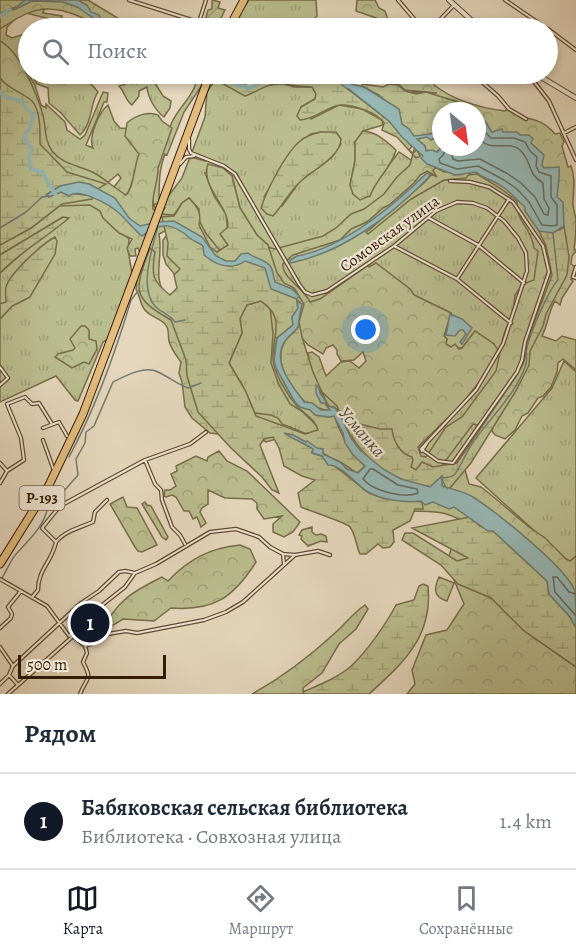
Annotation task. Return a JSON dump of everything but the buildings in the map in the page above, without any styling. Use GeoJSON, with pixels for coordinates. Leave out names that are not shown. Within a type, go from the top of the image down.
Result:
{"type":"FeatureCollection","features":[{"type":"Feature","properties":{"kind":"highway"},"geometry":{"type":"LineString","coordinates":[[234,18],[244,0]]}},
{"type":"Feature","properties":{"kind":"highway","name":"Р-193"},"geometry":{"type":"LineString","coordinates":[[0,564],[32,515],[64,457],[83,414],[206,84]]}},
{"type":"Feature","properties":{"kind":"street"},"geometry":{"type":"LineString","coordinates":[[129,0],[187,18]]}},
{"type":"Feature","properties":{"kind":"street"},"geometry":{"type":"LineString","coordinates":[[201,18],[206,0]]}},
{"type":"Feature","properties":{"kind":"street"},"geometry":{"type":"LineString","coordinates":[[398,0],[413,18]]}},
{"type":"Feature","properties":{"kind":"street"},"geometry":{"type":"LineString","coordinates":[[449,0],[469,18]]}},
{"type":"Feature","properties":{"kind":"street"},"geometry":{"type":"LineString","coordinates":[[505,0],[531,18]]}},
{"type":"Feature","properties":{"kind":"street"},"geometry":{"type":"LineString","coordinates":[[442,18],[454,5]]}},
{"type":"Feature","properties":{"kind":"street"},"geometry":{"type":"LineString","coordinates":[[558,37],[576,50]]}},
{"type":"Feature","properties":{"kind":"street"},"geometry":{"type":"LineString","coordinates":[[484,84],[508,109],[526,119]]}},
{"type":"Feature","properties":{"kind":"street"},"geometry":{"type":"LineString","coordinates":[[536,84],[549,101],[576,160]]}},
{"type":"Feature","properties":{"kind":"street"},"geometry":{"type":"LineString","coordinates":[[553,84],[576,98]]}},
{"type":"Feature","properties":{"kind":"street"},"geometry":{"type":"LineString","coordinates":[[192,121],[189,152],[206,159]]}},
{"type":"Feature","properties":{"kind":"street"},"geometry":{"type":"LineString","coordinates":[[564,133],[576,127]]}},
{"type":"Feature","properties":{"kind":"street"},"geometry":{"type":"LineString","coordinates":[[571,150],[576,149]]}},
{"type":"Feature","properties":{"kind":"street"},"geometry":{"type":"LineString","coordinates":[[168,185],[186,157],[206,159]]}},
{"type":"Feature","properties":{"kind":"street","name":"Сомовская улица"},"geometry":{"type":"LineString","coordinates":[[206,159],[226,167],[235,174],[299,285],[309,294],[317,295],[327,291],[394,246],[447,205],[463,202],[483,207],[497,215],[518,238],[526,253],[527,268],[503,345],[485,377],[461,407],[421,448],[438,461],[446,463],[454,462],[505,392],[521,363],[525,342],[549,272],[543,246],[520,210],[509,199]]}},
{"type":"Feature","properties":{"kind":"street"},"geometry":{"type":"LineString","coordinates":[[450,181],[477,183],[492,188],[509,199],[457,279]]}},
{"type":"Feature","properties":{"kind":"street"},"geometry":{"type":"LineString","coordinates":[[429,218],[478,245],[524,283]]}},
{"type":"Feature","properties":{"kind":"street"},"geometry":{"type":"LineString","coordinates":[[394,246],[457,279],[511,323]]}},
{"type":"Feature","properties":{"kind":"street"},"geometry":{"type":"LineString","coordinates":[[574,277],[576,267]]}},
{"type":"Feature","properties":{"kind":"street"},"geometry":{"type":"LineString","coordinates":[[0,367],[8,378],[0,385]]}},
{"type":"Feature","properties":{"kind":"street"},"geometry":{"type":"LineString","coordinates":[[0,483],[7,471],[24,460],[21,438],[7,404],[25,397],[32,404],[39,403],[52,424]]}},
{"type":"Feature","properties":{"kind":"street"},"geometry":{"type":"LineString","coordinates":[[43,428],[58,422],[67,435]]}},
{"type":"Feature","properties":{"kind":"street"},"geometry":{"type":"LineString","coordinates":[[56,542],[42,528],[60,506],[145,460],[183,447],[206,432]]}},
{"type":"Feature","properties":{"kind":"street"},"geometry":{"type":"LineString","coordinates":[[43,440],[53,468]]}},
{"type":"Feature","properties":{"kind":"street"},"geometry":{"type":"LineString","coordinates":[[145,460],[161,490],[162,500],[172,527],[186,545]]}},
{"type":"Feature","properties":{"kind":"street"},"geometry":{"type":"LineString","coordinates":[[0,463],[7,471]]}},
{"type":"Feature","properties":{"kind":"street"},"geometry":{"type":"LineString","coordinates":[[33,596],[38,590],[38,578],[53,555],[59,538],[78,527],[93,522],[95,512],[107,500]]}},
{"type":"Feature","properties":{"kind":"street"},"geometry":{"type":"LineString","coordinates":[[8,694],[70,637],[82,621],[126,587],[135,573],[156,564],[210,532],[236,529],[256,536],[283,554],[295,555],[318,551],[330,555]]}},
{"type":"Feature","properties":{"kind":"street"},"geometry":{"type":"LineString","coordinates":[[283,554],[284,564]]}},
{"type":"Feature","properties":{"kind":"street"},"geometry":{"type":"LineString","coordinates":[[85,646],[94,644],[108,634],[148,631],[204,620],[226,612],[243,602],[295,555]]}},
{"type":"Feature","properties":{"kind":"street"},"geometry":{"type":"LineString","coordinates":[[0,684],[9,675],[13,666],[81,603],[119,573],[125,571],[135,573]]}},
{"type":"Feature","properties":{"kind":"street"},"geometry":{"type":"LineString","coordinates":[[0,579],[47,606],[70,637],[74,637],[85,646],[87,653],[83,662],[89,676],[80,694]]}},
{"type":"Feature","properties":{"kind":"street"},"geometry":{"type":"LineString","coordinates":[[0,628],[11,618],[12,614],[8,607],[21,591]]}},
{"type":"Feature","properties":{"kind":"street"},"geometry":{"type":"LineString","coordinates":[[0,646],[13,666]]}},
{"type":"Feature","properties":{"kind":"street"},"geometry":{"type":"LineString","coordinates":[[9,675],[18,685]]}},
{"type":"Feature","properties":{"kind":"green space"},"geometry":{"type":"Polygon","coordinates":[[[0,0],[88,0],[117,18],[82,18],[65,11],[45,9],[27,13],[0,29],[0,0]]]}},
{"type":"Feature","properties":{"kind":"green space"},"geometry":{"type":"Polygon","coordinates":[[[212,0],[220,2],[218,8],[225,10],[221,18],[206,18],[208,10],[212,9],[212,0]]]}},
{"type":"Feature","properties":{"kind":"green space"},"geometry":{"type":"Polygon","coordinates":[[[249,0],[316,0],[317,16],[315,18],[239,18],[249,0]]]}},
{"type":"Feature","properties":{"kind":"green space"},"geometry":{"type":"Polygon","coordinates":[[[357,0],[375,0],[379,8],[385,11],[387,18],[376,18],[356,11],[357,0]]]}},
{"type":"Feature","properties":{"kind":"green space"},"geometry":{"type":"Polygon","coordinates":[[[46,4],[43,13],[62,16],[62,18],[46,18],[22,12],[7,27],[6,35],[12,38],[18,36],[18,66],[10,55],[0,48],[0,22],[17,10],[46,4]]]}},
{"type":"Feature","properties":{"kind":"green space"},"geometry":{"type":"Polygon","coordinates":[[[0,41],[18,60],[18,84],[32,84],[43,115],[46,138],[52,151],[62,160],[96,174],[126,195],[131,187],[139,154],[125,136],[127,123],[133,118],[150,114],[158,115],[172,128],[158,168],[153,209],[160,214],[198,218],[205,232],[220,251],[259,245],[275,249],[323,236],[351,214],[364,209],[384,194],[410,165],[415,146],[405,92],[437,93],[405,90],[398,84],[434,84],[442,91],[466,102],[432,102],[432,156],[486,156],[486,108],[505,111],[507,109],[542,123],[555,134],[560,133],[564,142],[562,146],[568,167],[571,166],[573,176],[573,206],[576,219],[574,248],[576,251],[572,256],[571,264],[575,267],[571,279],[573,281],[560,305],[555,301],[542,336],[556,341],[562,336],[576,340],[576,370],[563,359],[558,363],[551,387],[538,398],[528,413],[522,416],[515,430],[505,439],[495,435],[493,428],[473,424],[440,468],[465,470],[469,484],[481,487],[545,538],[566,559],[570,561],[576,556],[576,647],[523,630],[576,667],[576,694],[407,694],[415,684],[412,670],[426,635],[447,630],[464,604],[447,563],[458,526],[469,527],[449,515],[412,511],[276,439],[266,442],[261,439],[210,433],[192,418],[185,407],[179,373],[181,362],[170,344],[167,327],[145,310],[136,289],[140,253],[138,248],[135,249],[136,256],[130,256],[127,248],[132,239],[119,233],[103,218],[100,211],[90,205],[58,206],[0,105],[0,41]],[[427,171],[389,205],[367,222],[351,229],[340,240],[293,255],[283,264],[283,269],[289,278],[310,302],[320,299],[367,266],[376,263],[410,289],[414,295],[451,313],[444,336],[447,339],[446,344],[451,347],[455,344],[459,349],[462,348],[475,331],[494,344],[498,350],[483,377],[461,405],[418,447],[421,456],[426,457],[446,427],[462,417],[496,371],[504,334],[513,311],[515,295],[523,284],[534,280],[538,251],[534,248],[530,234],[521,220],[517,201],[500,188],[477,174],[439,178],[427,171]],[[167,230],[159,234],[159,276],[163,292],[169,301],[181,292],[176,276],[166,264],[163,255],[163,240],[168,234],[167,230]],[[262,291],[192,345],[247,412],[271,415],[278,418],[282,424],[314,437],[324,444],[318,421],[290,404],[279,385],[271,363],[273,334],[270,307],[262,291]],[[301,337],[310,365],[308,353],[312,352],[319,357],[326,376],[341,362],[350,361],[359,368],[366,361],[363,352],[354,360],[341,361],[333,345],[326,348],[323,354],[308,345],[301,337]]]}},
{"type":"Feature","properties":{"kind":"green space"},"geometry":{"type":"Polygon","coordinates":[[[0,78],[35,105],[40,128],[40,144],[67,172],[106,184],[98,189],[89,184],[60,186],[47,194],[49,197],[60,192],[93,196],[92,199],[62,204],[31,228],[0,245],[0,78]]]}},
{"type":"Feature","properties":{"kind":"green space"},"geometry":{"type":"Polygon","coordinates":[[[29,84],[34,84],[41,105],[46,108],[46,104],[65,122],[67,130],[80,139],[85,135],[103,92],[108,93],[107,102],[104,102],[86,145],[93,148],[92,138],[95,125],[108,105],[114,121],[120,128],[130,129],[128,135],[145,153],[135,172],[136,185],[130,201],[124,202],[111,191],[121,178],[118,174],[106,184],[85,174],[71,172],[55,162],[45,144],[41,119],[31,97],[29,84]]]}},
{"type":"Feature","properties":{"kind":"green space"},"geometry":{"type":"Polygon","coordinates":[[[37,84],[91,84],[98,92],[87,125],[80,135],[49,103],[48,88],[37,84]]]}},
{"type":"Feature","properties":{"kind":"green space"},"geometry":{"type":"Polygon","coordinates":[[[156,84],[163,96],[171,101],[170,108],[164,117],[152,104],[147,87],[139,91],[139,96],[132,105],[119,86],[156,84]]]}},
{"type":"Feature","properties":{"kind":"green space"},"geometry":{"type":"Polygon","coordinates":[[[195,84],[202,84],[201,86],[203,84],[184,112],[167,155],[165,154],[160,171],[159,201],[158,204],[154,204],[156,210],[153,213],[155,178],[163,144],[172,122],[195,84]]]}},
{"type":"Feature","properties":{"kind":"green space"},"geometry":{"type":"Polygon","coordinates":[[[212,84],[225,84],[245,96],[264,86],[275,84],[312,87],[316,94],[315,99],[301,107],[311,119],[339,105],[362,109],[382,120],[383,125],[363,131],[355,142],[355,161],[350,185],[370,196],[375,183],[399,152],[432,174],[367,234],[411,199],[444,180],[455,180],[471,172],[477,172],[512,193],[546,245],[505,394],[457,463],[447,466],[422,462],[418,447],[461,405],[494,344],[475,331],[462,348],[445,344],[447,339],[443,336],[451,313],[414,295],[410,289],[376,264],[367,266],[320,299],[304,304],[277,273],[268,245],[257,235],[240,208],[232,176],[205,173],[214,196],[226,214],[229,245],[217,252],[199,224],[199,209],[189,198],[182,203],[174,215],[160,214],[165,208],[162,206],[164,202],[182,178],[190,157],[206,161],[206,158],[192,152],[205,117],[207,92],[212,84]],[[321,132],[311,134],[298,143],[264,197],[282,206],[300,181],[332,157],[341,144],[321,132]]]}},
{"type":"Feature","properties":{"kind":"green space"},"geometry":{"type":"Polygon","coordinates":[[[223,84],[239,84],[248,89],[258,84],[277,84],[268,86],[245,96],[223,84]]]}},
{"type":"Feature","properties":{"kind":"green space"},"geometry":{"type":"Polygon","coordinates":[[[277,84],[341,84],[389,121],[412,146],[409,150],[413,153],[417,150],[420,156],[416,158],[397,137],[382,130],[384,123],[381,119],[371,112],[358,108],[346,105],[336,106],[300,120],[297,116],[301,107],[315,99],[316,94],[312,87],[277,84]]]}},
{"type":"Feature","properties":{"kind":"green space"},"geometry":{"type":"Polygon","coordinates":[[[362,84],[383,87],[389,84],[398,85],[405,91],[416,94],[426,92],[458,102],[432,102],[432,133],[421,137],[432,136],[432,152],[426,151],[425,146],[417,139],[420,139],[414,137],[402,124],[398,112],[379,95],[362,84]]]}},
{"type":"Feature","properties":{"kind":"green space"},"geometry":{"type":"Polygon","coordinates":[[[363,131],[377,135],[396,150],[370,196],[360,200],[353,194],[350,185],[355,161],[355,142],[363,131]]]}},
{"type":"Feature","properties":{"kind":"green space"},"geometry":{"type":"Polygon","coordinates":[[[321,132],[336,132],[341,139],[336,152],[296,186],[273,216],[267,214],[261,208],[288,155],[304,138],[321,132]]]}},
{"type":"Feature","properties":{"kind":"green space"},"geometry":{"type":"Polygon","coordinates":[[[208,164],[223,168],[232,176],[240,208],[257,235],[268,245],[277,273],[284,283],[294,288],[304,304],[299,322],[302,337],[322,392],[337,406],[343,420],[380,429],[392,429],[398,446],[412,457],[411,467],[416,470],[422,462],[433,467],[457,463],[517,375],[524,362],[530,333],[552,275],[546,246],[539,231],[560,230],[564,226],[569,257],[567,275],[546,314],[543,326],[530,351],[529,365],[517,389],[471,463],[449,489],[442,486],[441,477],[430,487],[406,481],[391,474],[362,451],[349,432],[337,409],[329,406],[320,390],[319,396],[330,410],[323,410],[305,402],[300,396],[285,374],[281,358],[285,341],[298,327],[301,306],[297,301],[298,310],[292,317],[293,325],[277,338],[275,358],[281,376],[295,401],[301,406],[323,416],[334,416],[350,449],[365,466],[357,473],[293,435],[286,434],[313,449],[312,453],[322,456],[369,493],[384,498],[422,502],[423,509],[415,509],[410,521],[393,530],[394,542],[390,547],[383,548],[378,544],[366,554],[360,554],[350,527],[301,507],[298,493],[315,480],[284,466],[273,437],[264,439],[260,445],[279,493],[272,490],[198,412],[187,376],[186,360],[171,320],[148,305],[142,298],[139,283],[150,248],[155,252],[153,272],[156,281],[170,295],[177,288],[174,275],[180,269],[167,256],[168,243],[162,217],[174,216],[182,203],[189,198],[198,210],[199,225],[210,247],[217,252],[228,245],[220,234],[228,227],[226,216],[209,183],[208,164]],[[261,301],[247,305],[240,319],[242,333],[229,363],[245,390],[256,416],[305,434],[318,430],[282,385],[275,369],[273,350],[276,324],[275,316],[261,301]]]}},
{"type":"Feature","properties":{"kind":"green space"},"geometry":{"type":"Polygon","coordinates":[[[435,167],[444,172],[471,172],[466,178],[444,180],[411,199],[368,234],[366,232],[432,174],[437,177],[433,171],[435,167]]]}},
{"type":"Feature","properties":{"kind":"green space"},"geometry":{"type":"Polygon","coordinates":[[[92,199],[97,208],[129,239],[128,250],[132,273],[108,339],[103,342],[78,401],[56,376],[0,402],[0,319],[12,306],[30,297],[0,304],[0,273],[63,217],[0,255],[0,245],[31,228],[62,204],[92,199]]]}},
{"type":"Feature","properties":{"kind":"green space"},"geometry":{"type":"Polygon","coordinates":[[[63,217],[69,218],[0,273],[0,255],[63,217]]]}},
{"type":"Feature","properties":{"kind":"green space"},"geometry":{"type":"Polygon","coordinates":[[[55,237],[57,241],[55,254],[30,297],[12,306],[0,319],[0,304],[6,302],[6,289],[9,281],[27,259],[55,237]]]}},
{"type":"Feature","properties":{"kind":"green space"},"geometry":{"type":"Polygon","coordinates":[[[261,301],[277,321],[282,334],[298,405],[319,430],[305,434],[256,416],[245,390],[229,363],[242,333],[239,319],[247,305],[261,301]]]}},
{"type":"Feature","properties":{"kind":"green space"},"geometry":{"type":"Polygon","coordinates":[[[81,326],[89,330],[89,339],[96,341],[97,349],[89,364],[84,362],[72,368],[55,357],[75,348],[70,339],[81,326]]]}},
{"type":"Feature","properties":{"kind":"green space"},"geometry":{"type":"Polygon","coordinates":[[[564,361],[576,372],[576,557],[570,563],[476,478],[552,388],[564,361]]]}},
{"type":"Feature","properties":{"kind":"green space"},"geometry":{"type":"Polygon","coordinates":[[[219,451],[227,461],[247,471],[300,522],[293,532],[284,537],[273,532],[273,524],[282,516],[264,519],[257,509],[257,503],[252,499],[225,498],[208,490],[208,504],[200,512],[206,523],[201,527],[197,517],[193,519],[189,511],[184,511],[176,497],[164,496],[165,490],[176,486],[171,474],[177,471],[176,466],[196,456],[207,461],[208,457],[219,451]]]}},
{"type":"Feature","properties":{"kind":"green space"},"geometry":{"type":"Polygon","coordinates":[[[123,497],[127,507],[137,508],[157,545],[142,552],[135,547],[110,504],[123,497]]]}},
{"type":"Feature","properties":{"kind":"green space"},"geometry":{"type":"Polygon","coordinates":[[[145,502],[151,506],[168,537],[166,540],[142,504],[145,502]]]}},
{"type":"Feature","properties":{"kind":"green space"},"geometry":{"type":"Polygon","coordinates":[[[470,517],[480,526],[493,531],[547,581],[549,594],[570,617],[576,628],[576,667],[523,630],[491,598],[458,584],[441,565],[402,540],[405,533],[413,533],[457,561],[468,558],[412,528],[470,517]]]}},
{"type":"Feature","properties":{"kind":"green space"},"geometry":{"type":"Polygon","coordinates":[[[312,527],[312,532],[316,535],[326,536],[327,542],[321,541],[308,546],[301,539],[302,536],[299,535],[302,530],[312,527]]]}},
{"type":"Feature","properties":{"kind":"green space"},"geometry":{"type":"Polygon","coordinates":[[[240,545],[250,549],[256,562],[239,585],[221,600],[199,607],[171,608],[154,621],[123,619],[102,632],[113,612],[126,598],[162,577],[168,581],[201,556],[219,549],[240,545]]]}},
{"type":"Feature","properties":{"kind":"green space"},"geometry":{"type":"Polygon","coordinates":[[[439,577],[454,583],[447,601],[439,597],[436,592],[439,577]]]}},
{"type":"Feature","properties":{"kind":"green space"},"geometry":{"type":"Polygon","coordinates":[[[423,584],[428,586],[426,620],[413,648],[382,683],[369,694],[304,694],[303,692],[334,678],[350,667],[375,638],[396,605],[414,600],[419,586],[423,584]]]}},
{"type":"Feature","properties":{"kind":"green space"},"geometry":{"type":"Polygon","coordinates":[[[365,605],[368,609],[356,629],[339,644],[322,673],[303,688],[304,694],[252,694],[305,658],[365,605]]]}},
{"type":"Feature","properties":{"kind":"water"},"geometry":{"type":"Polygon","coordinates":[[[25,0],[78,0],[100,18],[93,18],[77,7],[63,2],[32,1],[16,9],[0,13],[18,6],[25,0]]]}},
{"type":"Feature","properties":{"kind":"water"},"geometry":{"type":"Polygon","coordinates":[[[346,84],[364,87],[399,109],[402,124],[414,136],[432,133],[431,140],[427,137],[417,139],[425,146],[426,151],[432,150],[432,156],[486,156],[486,123],[492,132],[502,129],[503,132],[529,135],[533,139],[531,143],[544,155],[542,165],[544,168],[559,167],[557,197],[563,202],[564,226],[553,233],[539,231],[525,211],[525,207],[500,185],[476,172],[455,175],[427,164],[421,158],[423,156],[402,137],[389,121],[345,86],[346,84]]]}},
{"type":"Feature","properties":{"kind":"water"},"geometry":{"type":"Polygon","coordinates":[[[427,173],[430,175],[428,178],[414,192],[365,231],[328,251],[290,263],[290,260],[297,256],[333,244],[351,234],[385,210],[427,173]]]}},
{"type":"Feature","properties":{"kind":"water"},"geometry":{"type":"Polygon","coordinates":[[[79,182],[89,184],[115,198],[129,218],[140,226],[174,221],[202,237],[216,256],[226,261],[235,261],[241,254],[248,253],[269,264],[275,282],[292,289],[299,296],[297,299],[271,289],[265,268],[245,261],[234,266],[224,266],[213,262],[204,255],[202,245],[173,227],[162,226],[142,236],[119,213],[87,195],[69,196],[61,192],[49,197],[46,195],[60,186],[79,182]]]}},
{"type":"Feature","properties":{"kind":"water"},"geometry":{"type":"Polygon","coordinates":[[[297,301],[302,304],[298,327],[285,341],[280,357],[289,381],[304,402],[312,403],[321,410],[330,410],[325,403],[321,403],[316,393],[316,385],[329,406],[335,408],[339,413],[351,438],[360,450],[383,469],[401,479],[430,487],[442,476],[442,486],[470,495],[513,527],[545,555],[569,581],[575,591],[576,628],[570,617],[549,594],[547,581],[493,531],[488,531],[454,507],[449,509],[433,502],[425,505],[421,501],[408,502],[374,495],[363,489],[339,468],[328,465],[322,456],[312,453],[313,449],[284,433],[323,449],[323,454],[340,462],[347,469],[358,473],[365,466],[353,455],[345,443],[343,433],[334,416],[315,415],[310,410],[300,407],[276,368],[274,361],[277,338],[293,325],[292,317],[298,308],[297,301]]]}},
{"type":"Feature","properties":{"kind":"water"},"geometry":{"type":"Polygon","coordinates":[[[450,314],[462,319],[472,328],[462,344],[460,342],[466,334],[463,330],[455,336],[446,335],[450,314]]]}},
{"type":"Feature","properties":{"kind":"waterway"},"geometry":{"type":"LineString","coordinates":[[0,16],[10,10]]}},
{"type":"Feature","properties":{"kind":"waterway"},"geometry":{"type":"LineString","coordinates":[[235,84],[248,88],[257,84]]}},
{"type":"Feature","properties":{"kind":"waterway","name":"Усманка"},"geometry":{"type":"LineString","coordinates":[[0,92],[5,97],[22,101],[27,110],[34,114],[30,128],[24,137],[32,150],[29,158],[31,169],[42,172],[55,194]]}},
{"type":"Feature","properties":{"kind":"waterway"},"geometry":{"type":"LineString","coordinates":[[0,228],[26,212],[42,197],[49,196]]}},
{"type":"Feature","properties":{"kind":"waterway"},"geometry":{"type":"LineString","coordinates":[[158,226],[148,268],[148,291],[157,308],[175,322],[185,320]]}},
{"type":"Feature","properties":{"kind":"waterway"},"geometry":{"type":"LineString","coordinates":[[447,489],[441,478],[451,477],[456,473],[470,447],[515,387],[526,364],[526,348],[532,331],[545,301],[558,280],[553,233]]}},
{"type":"Feature","properties":{"kind":"waterway"},"geometry":{"type":"LineString","coordinates":[[69,457],[96,400],[131,300],[138,291]]}},
{"type":"Feature","properties":{"kind":"waterway"},"geometry":{"type":"LineString","coordinates":[[2,578],[15,555],[40,526],[48,506],[78,475],[76,459],[85,443],[86,432],[94,426],[113,382],[135,372],[153,370],[188,388],[201,383]]}},
{"type":"Feature","properties":{"kind":"place","name":"Бабяковская сельская библиотека"},"geometry":{"type":"Point","coordinates":[90,623]}}]}
